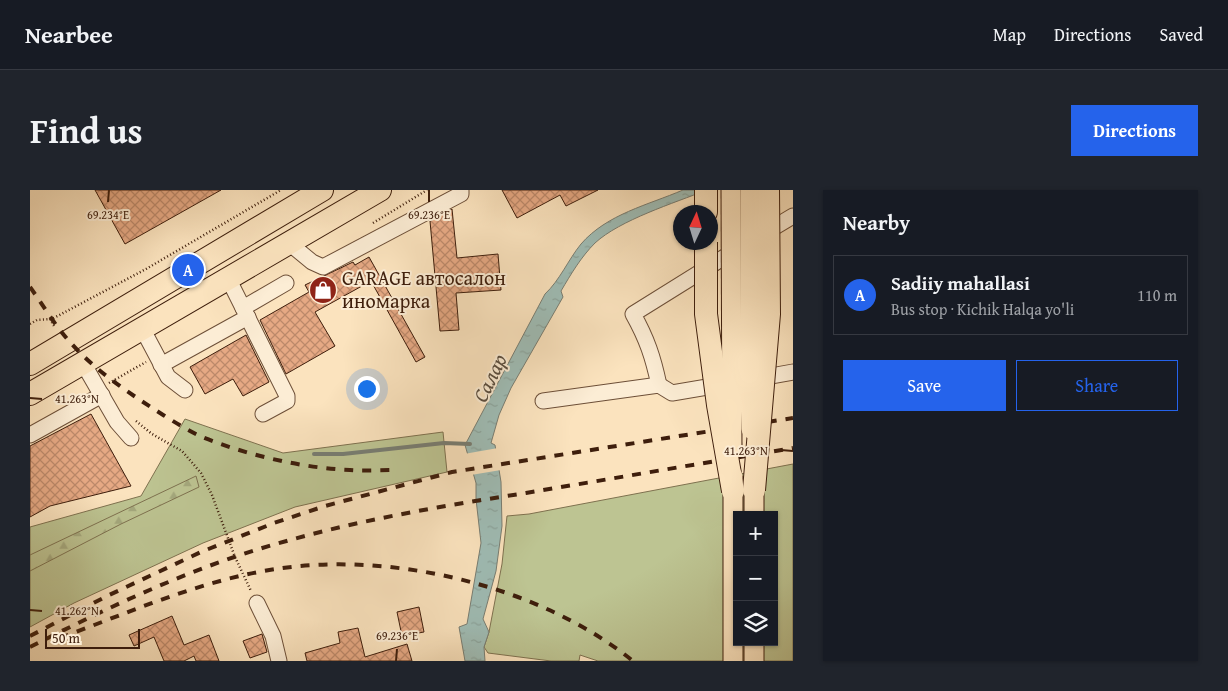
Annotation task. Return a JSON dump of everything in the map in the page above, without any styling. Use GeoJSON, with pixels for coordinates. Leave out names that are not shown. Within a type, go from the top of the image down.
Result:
{"type":"FeatureCollection","features":[{"type":"Feature","properties":{"kind":"highway"},"geometry":{"type":"LineString","coordinates":[[30,364],[322,190]]}},
{"type":"Feature","properties":{"kind":"highway"},"geometry":{"type":"LineString","coordinates":[[30,394],[380,190]]}},
{"type":"Feature","properties":{"kind":"highway"},"geometry":{"type":"LineString","coordinates":[[706,190],[706,205]]}},
{"type":"Feature","properties":{"kind":"highway"},"geometry":{"type":"LineString","coordinates":[[743,491],[769,314],[768,190]]}},
{"type":"Feature","properties":{"kind":"highway"},"geometry":{"type":"LineString","coordinates":[[706,250],[706,314],[718,405],[743,491]]}},
{"type":"Feature","properties":{"kind":"highway"},"geometry":{"type":"LineString","coordinates":[[214,255],[228,278]]}},
{"type":"Feature","properties":{"kind":"main road"},"geometry":{"type":"LineString","coordinates":[[733,661],[750,394],[750,190]]}},
{"type":"Feature","properties":{"kind":"main road"},"geometry":{"type":"LineString","coordinates":[[731,197],[743,491],[752,511]]}},
{"type":"Feature","properties":{"kind":"main road"},"geometry":{"type":"LineString","coordinates":[[754,646],[754,661]]}},
{"type":"Feature","properties":{"kind":"street"},"geometry":{"type":"LineString","coordinates":[[289,243],[312,262],[323,267],[461,194],[461,190]]}},
{"type":"Feature","properties":{"kind":"street"},"geometry":{"type":"LineString","coordinates":[[659,385],[652,355],[633,314],[680,283],[793,216]]}},
{"type":"Feature","properties":{"kind":"street"},"geometry":{"type":"LineString","coordinates":[[228,278],[287,396],[286,401],[263,414]]}},
{"type":"Feature","properties":{"kind":"street"},"geometry":{"type":"LineString","coordinates":[[159,360],[245,312],[286,283]]}},
{"type":"Feature","properties":{"kind":"street"},"geometry":{"type":"LineString","coordinates":[[142,328],[168,377],[185,390]]}},
{"type":"Feature","properties":{"kind":"street"},"geometry":{"type":"LineString","coordinates":[[83,363],[117,422],[131,438]]}},
{"type":"Feature","properties":{"kind":"street"},"geometry":{"type":"LineString","coordinates":[[543,401],[659,385],[672,393],[793,372]]}},
{"type":"Feature","properties":{"kind":"street"},"geometry":{"type":"LineString","coordinates":[[30,435],[101,392]]}},
{"type":"Feature","properties":{"kind":"street"},"geometry":{"type":"LineString","coordinates":[[257,603],[273,636],[279,661]]}},
{"type":"Feature","properties":{"kind":"path"},"geometry":{"type":"LineString","coordinates":[[30,324],[37,320],[50,319],[146,269],[281,190]]}},
{"type":"Feature","properties":{"kind":"path"},"geometry":{"type":"LineString","coordinates":[[50,319],[54,326]]}},
{"type":"Feature","properties":{"kind":"path"},"geometry":{"type":"LineString","coordinates":[[101,392],[159,360]]}},
{"type":"Feature","properties":{"kind":"path"},"geometry":{"type":"LineString","coordinates":[[132,418],[152,434],[182,451],[201,473],[212,495],[235,557],[257,603]]}},
{"type":"Feature","properties":{"kind":"green space"},"geometry":{"type":"Polygon","coordinates":[[[185,419],[283,453],[443,432],[447,472],[295,507],[203,543],[74,603],[30,627],[30,527],[141,496],[185,419]]]}},
{"type":"Feature","properties":{"kind":"green space"},"geometry":{"type":"Polygon","coordinates":[[[793,464],[793,661],[598,661],[580,655],[579,661],[551,661],[488,653],[484,647],[489,632],[502,564],[507,516],[529,514],[793,464]]]}},
{"type":"Feature","properties":{"kind":"green space"},"geometry":{"type":"Polygon","coordinates":[[[196,476],[199,487],[121,524],[30,571],[30,555],[196,476]]]}},
{"type":"Feature","properties":{"kind":"water","name":"Салар"},"geometry":{"type":"Polygon","coordinates":[[[683,190],[707,190],[664,206],[618,227],[590,248],[576,266],[561,291],[563,297],[511,388],[499,415],[491,443],[495,445],[501,482],[502,526],[496,571],[483,619],[489,632],[484,647],[485,661],[465,661],[459,627],[467,624],[481,543],[476,483],[465,445],[545,294],[555,283],[581,244],[591,234],[615,218],[683,190]]]}},
{"type":"Feature","properties":{"kind":"pier"},"geometry":{"type":"Polygon","coordinates":[[[498,448],[501,470],[471,475],[464,454],[498,448]]]}},
{"type":"Feature","properties":{"kind":"building"},"geometry":{"type":"Polygon","coordinates":[[[95,190],[221,190],[125,244],[95,190]]]}},
{"type":"Feature","properties":{"kind":"building"},"geometry":{"type":"Polygon","coordinates":[[[502,190],[598,190],[566,206],[560,195],[517,218],[502,190]]]}},
{"type":"Feature","properties":{"kind":"building"},"geometry":{"type":"Polygon","coordinates":[[[452,209],[457,258],[498,254],[501,290],[456,293],[459,330],[440,331],[430,221],[452,209]]]}},
{"type":"Feature","properties":{"kind":"building"},"geometry":{"type":"Polygon","coordinates":[[[369,257],[425,357],[416,362],[371,281],[315,312],[335,346],[286,374],[260,320],[309,292],[305,285],[353,262],[355,265],[369,257]]]}},
{"type":"Feature","properties":{"kind":"building"},"geometry":{"type":"Polygon","coordinates":[[[246,335],[269,382],[243,396],[233,379],[205,394],[190,367],[246,335]]]}},
{"type":"Feature","properties":{"kind":"building"},"geometry":{"type":"Polygon","coordinates":[[[91,414],[131,486],[50,506],[30,517],[30,446],[91,414]]]}},
{"type":"Feature","properties":{"kind":"building"},"geometry":{"type":"Polygon","coordinates":[[[419,607],[424,632],[402,636],[397,612],[419,607]]]}},
{"type":"Feature","properties":{"kind":"building"},"geometry":{"type":"Polygon","coordinates":[[[172,616],[184,645],[209,635],[219,661],[196,661],[194,656],[184,661],[164,661],[154,637],[134,646],[129,635],[172,616]]]}},
{"type":"Feature","properties":{"kind":"building"},"geometry":{"type":"Polygon","coordinates":[[[358,628],[365,657],[407,644],[412,661],[307,661],[305,653],[340,643],[338,632],[358,628]]]}},
{"type":"Feature","properties":{"kind":"building"},"geometry":{"type":"Polygon","coordinates":[[[262,634],[267,652],[250,658],[243,641],[262,634]]]}},
{"type":"Feature","properties":{"kind":"waterway"},"geometry":{"type":"LineString","coordinates":[[314,454],[343,454],[444,443],[470,444]]}},
{"type":"Feature","properties":{"kind":"railway"},"geometry":{"type":"LineString","coordinates":[[30,287],[65,336],[94,366],[140,400],[194,433],[219,444],[275,460],[313,467],[350,470],[396,470]]}},
{"type":"Feature","properties":{"kind":"railway"},"geometry":{"type":"LineString","coordinates":[[30,636],[107,596],[201,552],[274,523],[325,506],[452,472],[793,418]]}},
{"type":"Feature","properties":{"kind":"railway"},"geometry":{"type":"LineString","coordinates":[[30,647],[151,589],[244,554],[307,535],[432,509],[793,448]]}},
{"type":"Feature","properties":{"kind":"railway"},"geometry":{"type":"LineString","coordinates":[[60,638],[166,598],[248,574],[276,569],[321,565],[368,565],[416,570],[464,580],[510,594],[554,612],[596,635],[633,661]]}},
{"type":"Feature","properties":{"kind":"place","name":"Sadiiy mahallasi"},"geometry":{"type":"Point","coordinates":[188,270]}},
{"type":"Feature","properties":{"kind":"place","name":"GARAGE автосалон иномарка"},"geometry":{"type":"Point","coordinates":[323,290]}}]}
